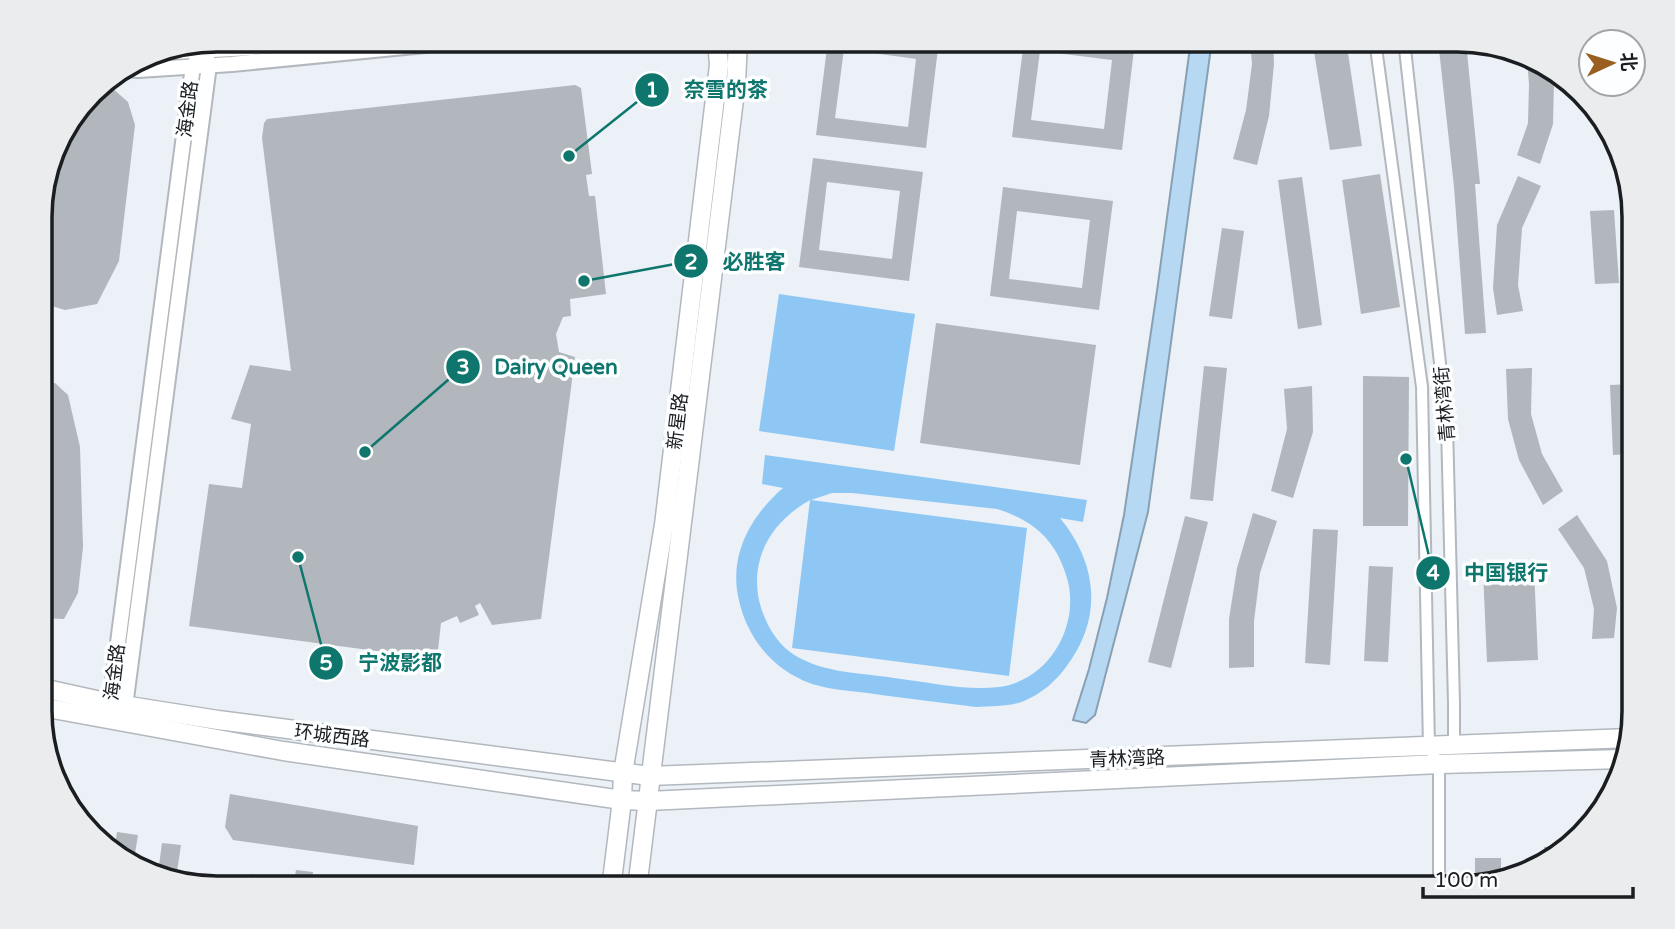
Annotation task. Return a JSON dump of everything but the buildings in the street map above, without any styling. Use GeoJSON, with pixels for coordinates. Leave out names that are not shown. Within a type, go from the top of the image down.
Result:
{"type":"FeatureCollection","features":[{"type":"Feature","properties":{"kind":"main road","name":"新星路"},"geometry":{"type":"LineString","coordinates":[[613,876],[623,773],[666,513],[719,65],[718,53]]}},
{"type":"Feature","properties":{"kind":"main road","name":"新星路"},"geometry":{"type":"LineString","coordinates":[[639,876],[736,82],[737,53]]}},
{"type":"Feature","properties":{"kind":"main road","name":"环城西路"},"geometry":{"type":"LineString","coordinates":[[52,691],[116,713],[218,720],[623,773]]}},
{"type":"Feature","properties":{"kind":"main road"},"geometry":{"type":"LineString","coordinates":[[52,708],[116,713]]}},
{"type":"Feature","properties":{"kind":"main road","name":"青林湾路"},"geometry":{"type":"LineString","coordinates":[[116,713],[283,751],[622,800],[648,801],[1439,764],[1615,759]]}},
{"type":"Feature","properties":{"kind":"main road","name":"青林湾路"},"geometry":{"type":"LineString","coordinates":[[623,773],[650,776],[1620,738]]}},
{"type":"Feature","properties":{"kind":"street","name":"青林湾街"},"geometry":{"type":"LineString","coordinates":[[1377,52],[1422,387],[1429,747],[1439,764]]}},
{"type":"Feature","properties":{"kind":"street","name":"青林湾街"},"geometry":{"type":"LineString","coordinates":[[1405,52],[1447,426],[1454,745]]}},
{"type":"Feature","properties":{"kind":"street","name":"海金路"},"geometry":{"type":"LineString","coordinates":[[116,713],[209,65],[206,53]]}},
{"type":"Feature","properties":{"kind":"street"},"geometry":{"type":"LineString","coordinates":[[146,69],[339,53]]}},
{"type":"Feature","properties":{"kind":"street","name":"海金路"},"geometry":{"type":"LineString","coordinates":[[116,713],[193,66],[200,54]]}},
{"type":"Feature","properties":{"kind":"street"},"geometry":{"type":"LineString","coordinates":[[1439,876],[1439,764],[1454,745]]}},
{"type":"Feature","properties":{"kind":"shaded area"},"geometry":{"type":"Polygon","coordinates":[[[1189,52],[1210,52],[1148,512],[1095,715],[1086,723],[1073,720],[1107,598],[1124,515],[1189,52]]]}},
{"type":"Feature","properties":{"kind":"shaded area"},"geometry":{"type":"Polygon","coordinates":[[[779,294],[915,314],[894,451],[759,431],[779,294]]]}},
{"type":"Feature","properties":{"kind":"shaded area"},"geometry":{"type":"Polygon","coordinates":[[[765,455],[1087,500],[1083,522],[1060,518],[1082,554],[1091,592],[1086,630],[1078,649],[1062,672],[1042,691],[1024,701],[1000,706],[976,707],[834,689],[794,676],[766,654],[756,640],[747,625],[737,590],[738,560],[747,533],[762,509],[783,488],[762,484],[765,455]],[[832,493],[811,500],[1027,528],[1009,676],[792,648],[810,500],[786,517],[777,528],[763,551],[759,565],[758,595],[763,613],[782,645],[807,662],[831,669],[973,688],[999,687],[1017,682],[1034,673],[1047,661],[1066,629],[1070,593],[1056,551],[1031,525],[997,509],[832,493]]]}},
{"type":"Feature","properties":{"kind":"place","name":"奈雪的茶"},"geometry":{"type":"Point","coordinates":[569,156]}},
{"type":"Feature","properties":{"kind":"place","name":"必胜客"},"geometry":{"type":"Point","coordinates":[584,281]}},
{"type":"Feature","properties":{"kind":"place","name":"Dairy Queen"},"geometry":{"type":"Point","coordinates":[365,452]}},
{"type":"Feature","properties":{"kind":"place","name":"中国银行"},"geometry":{"type":"Point","coordinates":[1406,459]}},
{"type":"Feature","properties":{"kind":"place","name":"宁波影都"},"geometry":{"type":"Point","coordinates":[298,557]}}]}
